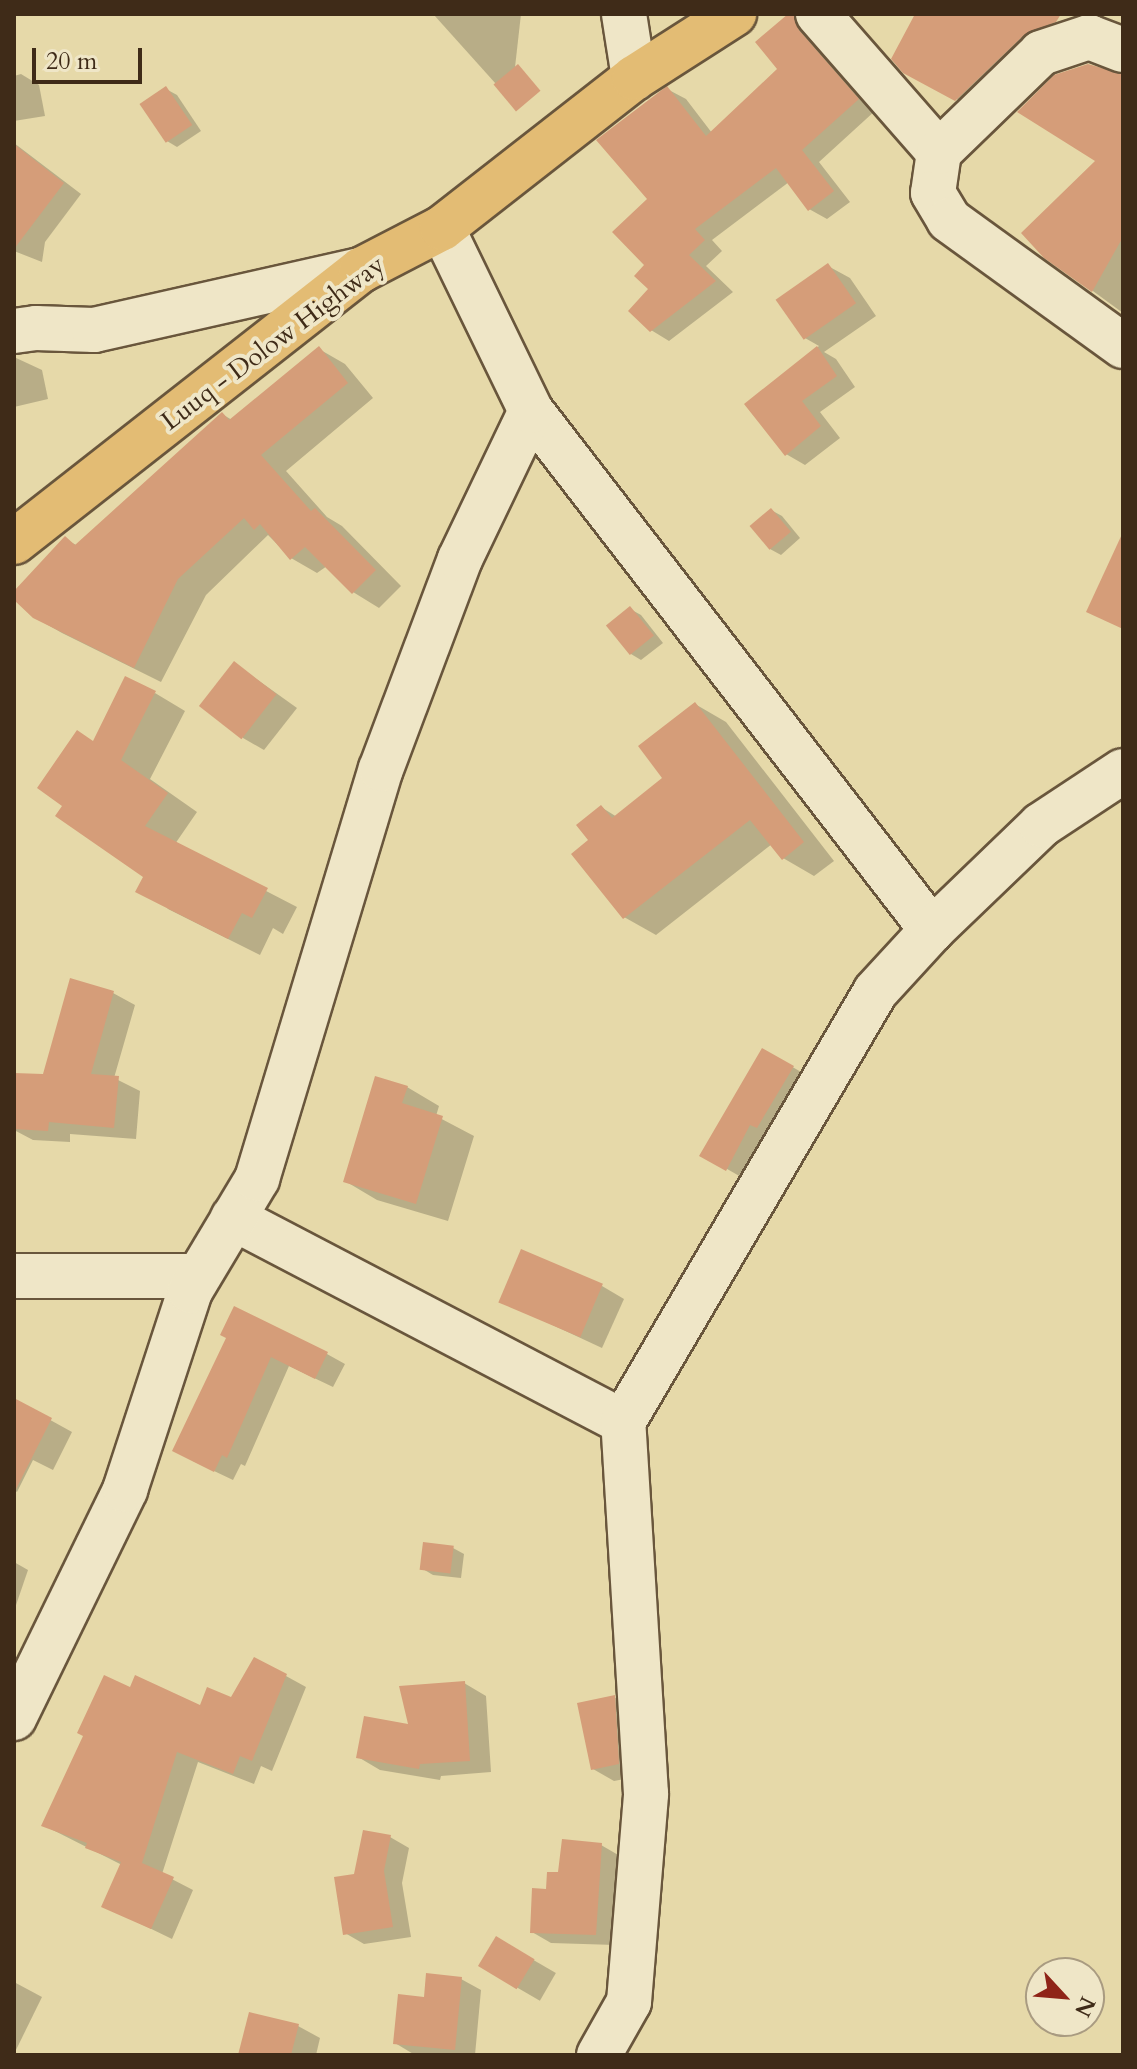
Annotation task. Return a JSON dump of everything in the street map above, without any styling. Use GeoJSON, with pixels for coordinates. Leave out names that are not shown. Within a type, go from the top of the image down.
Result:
{"type":"FeatureCollection","features":[{"type":"Feature","properties":{"kind":"main road","name":"Luuq - Dolow Highway"},"geometry":{"type":"LineString","coordinates":[[14,542],[361,270],[442,228],[634,78],[734,14]]}},
{"type":"Feature","properties":{"kind":"street"},"geometry":{"type":"LineString","coordinates":[[624,14],[634,78]]}},
{"type":"Feature","properties":{"kind":"street"},"geometry":{"type":"LineString","coordinates":[[818,14],[874,82],[939,152]]}},
{"type":"Feature","properties":{"kind":"street"},"geometry":{"type":"LineString","coordinates":[[1123,50],[1089,37],[1041,53],[939,152],[933,193],[949,220],[1123,346]]}},
{"type":"Feature","properties":{"kind":"street"},"geometry":{"type":"LineString","coordinates":[[442,228],[531,411],[932,930]]}},
{"type":"Feature","properties":{"kind":"street"},"geometry":{"type":"LineString","coordinates":[[14,331],[36,328],[94,330],[361,270]]}},
{"type":"Feature","properties":{"kind":"street"},"geometry":{"type":"LineString","coordinates":[[14,1718],[125,1490],[190,1291],[257,1179],[381,769],[460,559],[531,411]]}},
{"type":"Feature","properties":{"kind":"street"},"geometry":{"type":"LineString","coordinates":[[599,2055],[629,2002],[646,1794],[623,1422],[875,992],[932,930],[1041,825],[1123,771]]}},
{"type":"Feature","properties":{"kind":"street"},"geometry":{"type":"LineString","coordinates":[[233,1218],[623,1422]]}},
{"type":"Feature","properties":{"kind":"street"},"geometry":{"type":"LineString","coordinates":[[14,1276],[198,1276]]}},
{"type":"Feature","properties":{"kind":"building"},"geometry":{"type":"Polygon","coordinates":[[[788,14],[794,14],[799,30],[859,99],[802,150],[834,191],[808,211],[776,168],[695,229],[705,240],[689,255],[716,281],[650,332],[628,311],[648,289],[634,276],[644,265],[612,232],[647,199],[596,140],[667,86],[706,136],[777,69],[755,42],[788,14]]]}},
{"type":"Feature","properties":{"kind":"building"},"geometry":{"type":"Polygon","coordinates":[[[915,14],[1061,14],[1056,22],[1024,35],[955,101],[903,73],[891,59],[915,14]]]}},
{"type":"Feature","properties":{"kind":"building"},"geometry":{"type":"Polygon","coordinates":[[[518,64],[540,91],[516,111],[493,85],[518,64]]]}},
{"type":"Feature","properties":{"kind":"building"},"geometry":{"type":"Polygon","coordinates":[[[1088,64],[1123,74],[1123,237],[1092,292],[1044,258],[1021,233],[1095,161],[1017,112],[1054,75],[1088,64]]]}},
{"type":"Feature","properties":{"kind":"building"},"geometry":{"type":"Polygon","coordinates":[[[166,86],[192,125],[166,143],[139,104],[166,86]]]}},
{"type":"Feature","properties":{"kind":"building"},"geometry":{"type":"Polygon","coordinates":[[[14,144],[64,183],[14,249],[14,144]]]}},
{"type":"Feature","properties":{"kind":"building"},"geometry":{"type":"Polygon","coordinates":[[[828,263],[856,303],[804,340],[776,300],[828,263]]]}},
{"type":"Feature","properties":{"kind":"building"},"geometry":{"type":"Polygon","coordinates":[[[319,346],[348,383],[261,455],[311,511],[315,508],[376,570],[352,594],[305,547],[290,560],[260,524],[254,530],[244,518],[178,579],[134,668],[33,618],[14,600],[14,591],[65,536],[75,545],[222,412],[229,420],[319,346]]]}},
{"type":"Feature","properties":{"kind":"building"},"geometry":{"type":"Polygon","coordinates":[[[817,346],[837,376],[802,401],[821,426],[785,456],[744,404],[817,346]]]}},
{"type":"Feature","properties":{"kind":"building"},"geometry":{"type":"Polygon","coordinates":[[[771,508],[791,532],[769,550],[750,526],[771,508]]]}},
{"type":"Feature","properties":{"kind":"building"},"geometry":{"type":"Polygon","coordinates":[[[1123,532],[1123,629],[1086,612],[1123,532]]]}},
{"type":"Feature","properties":{"kind":"building"},"geometry":{"type":"Polygon","coordinates":[[[630,606],[654,636],[630,655],[606,626],[630,606]]]}},
{"type":"Feature","properties":{"kind":"building"},"geometry":{"type":"Polygon","coordinates":[[[234,661],[277,694],[241,739],[199,706],[234,661]]]}},
{"type":"Feature","properties":{"kind":"building"},"geometry":{"type":"Polygon","coordinates":[[[125,676],[156,691],[121,760],[168,793],[145,826],[268,888],[252,918],[242,913],[228,939],[135,892],[143,877],[55,816],[62,806],[37,788],[77,730],[93,741],[125,676]]]}},
{"type":"Feature","properties":{"kind":"building"},"geometry":{"type":"Polygon","coordinates":[[[695,702],[804,842],[782,860],[750,820],[623,919],[571,854],[588,840],[576,825],[601,805],[612,818],[662,778],[638,746],[695,702]]]}},
{"type":"Feature","properties":{"kind":"building"},"geometry":{"type":"Polygon","coordinates":[[[70,978],[114,991],[91,1074],[119,1076],[114,1128],[49,1122],[48,1131],[14,1129],[14,1073],[43,1074],[70,978]]]}},
{"type":"Feature","properties":{"kind":"building"},"geometry":{"type":"Polygon","coordinates":[[[762,1048],[794,1066],[757,1128],[750,1125],[726,1171],[699,1156],[762,1048]]]}},
{"type":"Feature","properties":{"kind":"building"},"geometry":{"type":"Polygon","coordinates":[[[375,1076],[408,1086],[402,1103],[443,1116],[416,1204],[343,1182],[375,1076]]]}},
{"type":"Feature","properties":{"kind":"building"},"geometry":{"type":"Polygon","coordinates":[[[521,1249],[603,1284],[580,1337],[498,1302],[521,1249]]]}},
{"type":"Feature","properties":{"kind":"building"},"geometry":{"type":"Polygon","coordinates":[[[234,1306],[328,1352],[315,1379],[271,1357],[227,1458],[222,1455],[214,1472],[172,1451],[226,1338],[220,1335],[234,1306]]]}},
{"type":"Feature","properties":{"kind":"building"},"geometry":{"type":"Polygon","coordinates":[[[14,1398],[52,1418],[14,1493],[14,1398]]]}},
{"type":"Feature","properties":{"kind":"building"},"geometry":{"type":"Polygon","coordinates":[[[423,1542],[454,1546],[450,1574],[420,1570],[423,1542]]]}},
{"type":"Feature","properties":{"kind":"building"},"geometry":{"type":"Polygon","coordinates":[[[254,1657],[287,1674],[252,1761],[240,1756],[233,1774],[177,1752],[142,1863],[174,1877],[151,1929],[101,1907],[121,1862],[85,1848],[87,1843],[41,1826],[83,1736],[77,1733],[104,1675],[130,1687],[135,1675],[200,1705],[207,1687],[231,1697],[254,1657]]]}},
{"type":"Feature","properties":{"kind":"building"},"geometry":{"type":"Polygon","coordinates":[[[465,1681],[470,1761],[420,1764],[419,1769],[356,1758],[364,1716],[408,1724],[399,1686],[465,1681]]]}},
{"type":"Feature","properties":{"kind":"building"},"geometry":{"type":"Polygon","coordinates":[[[615,1695],[619,1764],[591,1770],[577,1703],[615,1695]]]}},
{"type":"Feature","properties":{"kind":"building"},"geometry":{"type":"Polygon","coordinates":[[[363,1830],[391,1835],[384,1871],[393,1927],[343,1935],[334,1877],[354,1874],[363,1830]]]}},
{"type":"Feature","properties":{"kind":"building"},"geometry":{"type":"Polygon","coordinates":[[[562,1839],[602,1843],[596,1935],[530,1933],[532,1888],[546,1889],[547,1872],[558,1872],[562,1839]]]}},
{"type":"Feature","properties":{"kind":"building"},"geometry":{"type":"Polygon","coordinates":[[[496,1936],[535,1959],[517,1989],[478,1966],[496,1936]]]}},
{"type":"Feature","properties":{"kind":"building"},"geometry":{"type":"Polygon","coordinates":[[[426,1973],[462,1977],[455,2050],[393,2044],[398,1994],[424,1997],[426,1973]]]}},
{"type":"Feature","properties":{"kind":"building"},"geometry":{"type":"Polygon","coordinates":[[[249,2012],[299,2024],[291,2055],[238,2055],[249,2012]]]}}]}
